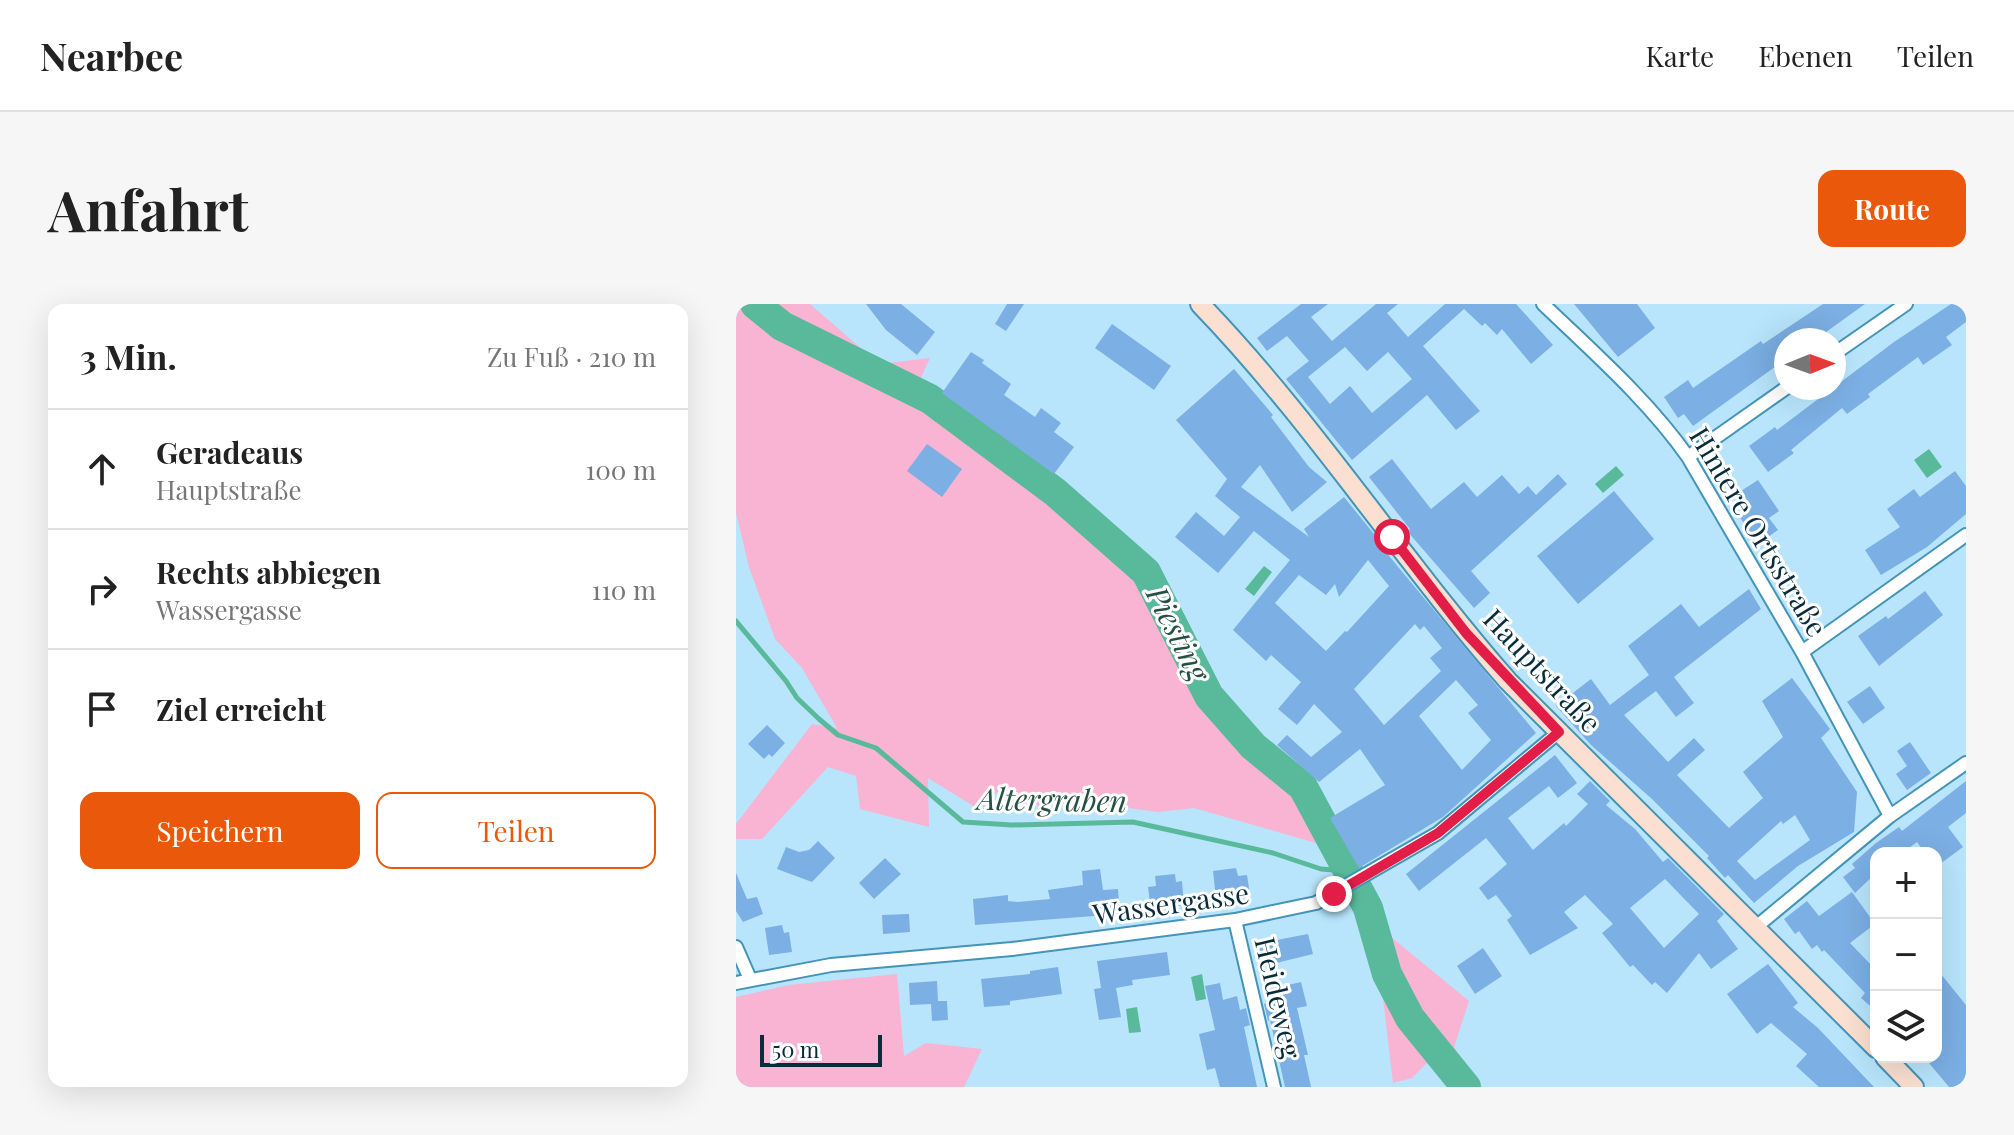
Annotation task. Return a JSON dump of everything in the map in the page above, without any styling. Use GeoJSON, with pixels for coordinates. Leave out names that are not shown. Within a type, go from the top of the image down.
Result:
{"type":"FeatureCollection","features":[{"type":"Feature","properties":{"kind":"main road","name":"Hauptstraße"},"geometry":{"type":"LineString","coordinates":[[1200,304],[1255,363],[1466,633],[1559,732],[1870,1042]]}},
{"type":"Feature","properties":{"kind":"main road"},"geometry":{"type":"LineString","coordinates":[[1891,1063],[1914,1087]]}},
{"type":"Feature","properties":{"kind":"street","name":"Hintere Ortsstraße"},"geometry":{"type":"LineString","coordinates":[[1543,304],[1606,364],[1674,436],[1802,652],[1890,816]]}},
{"type":"Feature","properties":{"kind":"street"},"geometry":{"type":"LineString","coordinates":[[1846,346],[1906,304]]}},
{"type":"Feature","properties":{"kind":"street"},"geometry":{"type":"LineString","coordinates":[[1688,457],[1774,396]]}},
{"type":"Feature","properties":{"kind":"street"},"geometry":{"type":"LineString","coordinates":[[1802,652],[1966,535]]}},
{"type":"Feature","properties":{"kind":"street","name":"Wassergasse"},"geometry":{"type":"LineString","coordinates":[[736,983],[831,965],[1012,949],[1298,909],[1334,894],[1438,833],[1466,813],[1559,732]]}},
{"type":"Feature","properties":{"kind":"street"},"geometry":{"type":"LineString","coordinates":[[1756,927],[1890,816],[1966,763]]}},
{"type":"Feature","properties":{"kind":"street","name":"Heideweg"},"geometry":{"type":"LineString","coordinates":[[1235,920],[1274,1087]]}},
{"type":"Feature","properties":{"kind":"street"},"geometry":{"type":"LineString","coordinates":[[736,947],[750,979]]}},
{"type":"Feature","properties":{"kind":"shaded area"},"geometry":{"type":"Polygon","coordinates":[[[736,304],[810,304],[879,364],[930,358],[917,386],[938,400],[929,410],[1055,504],[1060,500],[1138,576],[1207,708],[1298,796],[1323,845],[1194,808],[1158,812],[1085,802],[1039,806],[997,792],[980,810],[928,778],[929,827],[860,809],[856,776],[828,767],[762,839],[736,839],[736,824],[812,724],[837,728],[802,668],[775,639],[749,567],[736,513],[736,304]]]}},
{"type":"Feature","properties":{"kind":"shaded area"},"geometry":{"type":"Polygon","coordinates":[[[1929,449],[1942,467],[1927,478],[1914,460],[1929,449]]]}},
{"type":"Feature","properties":{"kind":"shaded area"},"geometry":{"type":"Polygon","coordinates":[[[1616,466],[1624,475],[1603,493],[1595,484],[1616,466]]]}},
{"type":"Feature","properties":{"kind":"shaded area"},"geometry":{"type":"Polygon","coordinates":[[[1264,566],[1272,572],[1254,596],[1245,589],[1264,566]]]}},
{"type":"Feature","properties":{"kind":"shaded area"},"geometry":{"type":"Polygon","coordinates":[[[1374,923],[1469,1001],[1454,1047],[1480,1087],[1450,1087],[1450,1083],[1429,1061],[1412,1078],[1393,1083],[1374,923]]]}},
{"type":"Feature","properties":{"kind":"shaded area"},"geometry":{"type":"Polygon","coordinates":[[[897,974],[904,1056],[926,1043],[982,1049],[964,1087],[736,1087],[736,997],[789,985],[897,974]]]}},
{"type":"Feature","properties":{"kind":"shaded area"},"geometry":{"type":"Polygon","coordinates":[[[1202,974],[1206,999],[1196,1001],[1191,977],[1202,974]]]}},
{"type":"Feature","properties":{"kind":"shaded area"},"geometry":{"type":"Polygon","coordinates":[[[1137,1007],[1141,1032],[1129,1033],[1126,1009],[1137,1007]]]}},
{"type":"Feature","properties":{"kind":"building"},"geometry":{"type":"Polygon","coordinates":[[[866,304],[901,304],[935,332],[917,355],[886,330],[866,304]]]}},
{"type":"Feature","properties":{"kind":"building"},"geometry":{"type":"Polygon","coordinates":[[[1007,304],[1024,304],[1006,331],[995,324],[1007,304]]]}},
{"type":"Feature","properties":{"kind":"building"},"geometry":{"type":"Polygon","coordinates":[[[1301,304],[1328,304],[1311,317],[1332,341],[1376,304],[1398,304],[1387,313],[1408,337],[1445,304],[1516,304],[1553,345],[1531,364],[1502,329],[1497,335],[1464,309],[1423,346],[1480,411],[1456,430],[1427,395],[1352,460],[1286,379],[1309,361],[1287,336],[1267,351],[1257,338],[1301,304]],[[1345,347],[1308,377],[1330,404],[1350,386],[1372,413],[1412,379],[1388,352],[1367,371],[1345,347]]]}},
{"type":"Feature","properties":{"kind":"building"},"geometry":{"type":"Polygon","coordinates":[[[1574,304],[1637,304],[1655,328],[1618,357],[1574,304]]]}},
{"type":"Feature","properties":{"kind":"building"},"geometry":{"type":"Polygon","coordinates":[[[1823,304],[1865,304],[1832,328],[1787,328],[1823,304]]]}},
{"type":"Feature","properties":{"kind":"building"},"geometry":{"type":"Polygon","coordinates":[[[1951,304],[1966,304],[1966,322],[1946,337],[1952,345],[1923,365],[1918,357],[1868,394],[1870,397],[1847,414],[1842,408],[1791,450],[1794,453],[1768,472],[1749,446],[1775,427],[1777,430],[1817,400],[1846,400],[1846,378],[1951,304]]]}},
{"type":"Feature","properties":{"kind":"building"},"geometry":{"type":"Polygon","coordinates":[[[1112,324],[1171,366],[1154,390],[1095,348],[1112,324]]]}},
{"type":"Feature","properties":{"kind":"building"},"geometry":{"type":"Polygon","coordinates":[[[1774,337],[1774,368],[1693,426],[1684,414],[1678,418],[1664,397],[1688,380],[1693,388],[1761,341],[1763,344],[1774,337]]]}},
{"type":"Feature","properties":{"kind":"building"},"geometry":{"type":"Polygon","coordinates":[[[971,352],[1011,384],[1004,395],[1035,417],[1041,408],[1061,423],[1054,432],[1074,447],[1054,474],[942,393],[971,352]]]}},
{"type":"Feature","properties":{"kind":"building"},"geometry":{"type":"Polygon","coordinates":[[[1234,369],[1273,415],[1271,417],[1309,467],[1327,482],[1292,512],[1260,465],[1241,487],[1309,537],[1304,529],[1344,497],[1536,733],[1443,817],[1359,868],[1330,818],[1385,785],[1360,749],[1319,782],[1277,745],[1287,735],[1311,757],[1342,732],[1314,704],[1297,725],[1278,709],[1301,682],[1271,655],[1266,661],[1233,630],[1290,560],[1254,531],[1218,573],[1175,537],[1196,512],[1224,536],[1240,517],[1215,496],[1227,479],[1176,420],[1234,369]],[[1368,560],[1339,597],[1335,584],[1326,595],[1299,575],[1275,603],[1326,651],[1389,586],[1368,560]],[[1415,624],[1354,689],[1384,725],[1441,671],[1430,658],[1442,648],[1424,626],[1420,630],[1415,624]],[[1456,680],[1419,716],[1462,770],[1491,740],[1468,713],[1478,705],[1456,680]]]}},
{"type":"Feature","properties":{"kind":"building"},"geometry":{"type":"Polygon","coordinates":[[[927,444],[962,469],[942,497],[907,471],[927,444]]]}},
{"type":"Feature","properties":{"kind":"building"},"geometry":{"type":"Polygon","coordinates":[[[1392,459],[1431,509],[1464,482],[1477,497],[1502,475],[1519,494],[1528,486],[1536,495],[1558,474],[1567,484],[1471,571],[1490,593],[1474,608],[1407,531],[1410,529],[1369,477],[1392,459]]]}},
{"type":"Feature","properties":{"kind":"building"},"geometry":{"type":"Polygon","coordinates":[[[1955,471],[1966,486],[1966,514],[1927,547],[1881,575],[1865,550],[1900,527],[1887,509],[1914,489],[1920,497],[1955,471]]]}},
{"type":"Feature","properties":{"kind":"building"},"geometry":{"type":"Polygon","coordinates":[[[1758,480],[1779,511],[1769,518],[1778,530],[1758,544],[1739,516],[1752,507],[1741,491],[1758,480]]]}},
{"type":"Feature","properties":{"kind":"building"},"geometry":{"type":"Polygon","coordinates":[[[1614,491],[1654,539],[1578,604],[1537,556],[1614,491]]]}},
{"type":"Feature","properties":{"kind":"building"},"geometry":{"type":"Polygon","coordinates":[[[1749,589],[1761,609],[1674,677],[1694,703],[1676,717],[1656,691],[1624,715],[1668,762],[1694,738],[1705,750],[1677,775],[1729,828],[1763,798],[1743,772],[1783,737],[1762,701],[1792,678],[1830,729],[1821,738],[1857,792],[1854,832],[1798,866],[1754,903],[1728,875],[1725,878],[1707,858],[1709,856],[1652,799],[1591,745],[1556,706],[1591,679],[1610,705],[1649,675],[1628,646],[1681,604],[1699,627],[1749,589]],[[1795,815],[1783,824],[1781,821],[1737,861],[1755,880],[1810,840],[1795,815]]]}},
{"type":"Feature","properties":{"kind":"building"},"geometry":{"type":"Polygon","coordinates":[[[1925,591],[1943,615],[1879,666],[1858,636],[1886,616],[1888,619],[1925,591]]]}},
{"type":"Feature","properties":{"kind":"building"},"geometry":{"type":"Polygon","coordinates":[[[1870,686],[1885,708],[1863,724],[1847,702],[1870,686]]]}},
{"type":"Feature","properties":{"kind":"building"},"geometry":{"type":"Polygon","coordinates":[[[767,725],[785,743],[772,757],[769,754],[764,759],[748,744],[767,725]]]}},
{"type":"Feature","properties":{"kind":"building"},"geometry":{"type":"Polygon","coordinates":[[[1910,742],[1931,773],[1907,790],[1896,774],[1907,766],[1897,751],[1910,742]]]}},
{"type":"Feature","properties":{"kind":"building"},"geometry":{"type":"Polygon","coordinates":[[[1555,755],[1577,783],[1558,798],[1549,786],[1508,818],[1533,850],[1564,823],[1566,826],[1588,804],[1577,794],[1590,781],[1610,801],[1606,805],[1635,829],[1663,862],[1668,858],[1724,914],[1717,921],[1738,949],[1711,969],[1699,953],[1667,993],[1655,982],[1652,985],[1633,965],[1630,967],[1602,933],[1613,924],[1585,895],[1564,912],[1578,928],[1530,955],[1507,920],[1512,916],[1496,895],[1488,900],[1479,888],[1507,864],[1486,838],[1419,891],[1406,874],[1555,755]],[[1665,879],[1630,908],[1664,948],[1699,914],[1665,879]]]}},
{"type":"Feature","properties":{"kind":"building"},"geometry":{"type":"Polygon","coordinates":[[[1966,781],[1966,813],[1948,827],[1963,847],[1942,863],[1942,847],[1921,847],[1917,842],[1910,847],[1871,847],[1899,827],[1902,831],[1966,781]]]}},
{"type":"Feature","properties":{"kind":"building"},"geometry":{"type":"Polygon","coordinates":[[[818,841],[835,858],[812,882],[777,869],[786,847],[799,852],[809,850],[818,841]]]}},
{"type":"Feature","properties":{"kind":"building"},"geometry":{"type":"Polygon","coordinates":[[[1870,848],[1870,879],[1855,893],[1843,877],[1855,868],[1852,864],[1870,848]]]}},
{"type":"Feature","properties":{"kind":"building"},"geometry":{"type":"Polygon","coordinates":[[[885,858],[901,874],[874,899],[859,883],[885,858]]]}},
{"type":"Feature","properties":{"kind":"building"},"geometry":{"type":"Polygon","coordinates":[[[1236,868],[1238,876],[1247,875],[1250,895],[1216,899],[1213,871],[1236,868]]]}},
{"type":"Feature","properties":{"kind":"building"},"geometry":{"type":"Polygon","coordinates":[[[1100,869],[1103,890],[1118,889],[1120,914],[975,925],[973,899],[1008,895],[1008,901],[1018,902],[1050,899],[1048,890],[1083,885],[1082,871],[1100,869]]]}},
{"type":"Feature","properties":{"kind":"building"},"geometry":{"type":"Polygon","coordinates":[[[736,873],[747,899],[757,897],[763,914],[743,922],[736,911],[736,873]]]}},
{"type":"Feature","properties":{"kind":"building"},"geometry":{"type":"Polygon","coordinates":[[[1175,874],[1176,882],[1182,881],[1184,905],[1151,910],[1148,887],[1156,886],[1155,876],[1175,874]]]}},
{"type":"Feature","properties":{"kind":"building"},"geometry":{"type":"Polygon","coordinates":[[[1852,892],[1870,917],[1870,928],[1850,943],[1870,964],[1870,1006],[1861,998],[1865,993],[1824,950],[1822,952],[1817,945],[1812,949],[1799,931],[1795,934],[1784,919],[1807,901],[1819,916],[1852,892]]]}},
{"type":"Feature","properties":{"kind":"building"},"geometry":{"type":"Polygon","coordinates":[[[1200,898],[1202,913],[1186,915],[1185,900],[1200,898]]]}},
{"type":"Feature","properties":{"kind":"building"},"geometry":{"type":"Polygon","coordinates":[[[909,914],[910,932],[883,934],[882,915],[909,914]]]}},
{"type":"Feature","properties":{"kind":"building"},"geometry":{"type":"Polygon","coordinates":[[[782,925],[784,933],[789,932],[792,952],[769,955],[765,928],[782,925]]]}},
{"type":"Feature","properties":{"kind":"building"},"geometry":{"type":"Polygon","coordinates":[[[1308,934],[1313,954],[1260,967],[1255,944],[1308,934]]]}},
{"type":"Feature","properties":{"kind":"building"},"geometry":{"type":"Polygon","coordinates":[[[1483,948],[1502,976],[1475,994],[1457,966],[1483,948]]]}},
{"type":"Feature","properties":{"kind":"building"},"geometry":{"type":"Polygon","coordinates":[[[1167,952],[1170,975],[1132,980],[1133,985],[1116,988],[1121,1017],[1099,1020],[1094,989],[1101,988],[1097,961],[1167,952]]]}},
{"type":"Feature","properties":{"kind":"building"},"geometry":{"type":"Polygon","coordinates":[[[1768,964],[1798,1003],[1793,1007],[1818,1028],[1874,1087],[1819,1087],[1796,1066],[1807,1054],[1771,1023],[1757,1034],[1727,994],[1768,964]]]}},
{"type":"Feature","properties":{"kind":"building"},"geometry":{"type":"Polygon","coordinates":[[[1058,967],[1062,994],[984,1007],[981,979],[1030,974],[1030,971],[1058,967]]]}},
{"type":"Feature","properties":{"kind":"building"},"geometry":{"type":"Polygon","coordinates":[[[1942,975],[1966,1005],[1966,1087],[1949,1087],[1929,1063],[1942,1063],[1942,975]]]}},
{"type":"Feature","properties":{"kind":"building"},"geometry":{"type":"Polygon","coordinates":[[[937,981],[938,1001],[947,1001],[948,1020],[932,1021],[931,1004],[910,1005],[909,983],[937,981]]]}},
{"type":"Feature","properties":{"kind":"building"},"geometry":{"type":"Polygon","coordinates":[[[1301,982],[1307,1006],[1297,1008],[1308,1055],[1304,1055],[1311,1087],[1285,1087],[1264,1004],[1268,1003],[1265,990],[1301,982]]]}},
{"type":"Feature","properties":{"kind":"building"},"geometry":{"type":"Polygon","coordinates":[[[1220,983],[1223,1000],[1237,996],[1240,1010],[1246,1008],[1250,1025],[1244,1027],[1257,1087],[1220,1087],[1215,1068],[1207,1070],[1199,1034],[1215,1030],[1205,986],[1220,983]]]}},
{"type":"Feature","properties":{"kind":"waterway","name":"Piesting"},"geometry":{"type":"LineString","coordinates":[[755,304],[782,326],[930,399],[1055,492],[1146,572],[1209,696],[1253,746],[1303,787],[1368,908],[1387,974],[1410,1018],[1466,1087]]}},
{"type":"Feature","properties":{"kind":"waterway","name":"Altergraben"},"geometry":{"type":"LineString","coordinates":[[736,621],[797,698],[819,719],[838,735],[876,748],[963,822],[1012,825],[1133,822],[1273,853],[1321,869],[1346,871]]}},
{"type":"Feature","properties":{"kind":"route"},"geometry":{"type":"LineString","coordinates":[[1334,894],[1405,854],[1466,813],[1559,732],[1466,633],[1392,537]]}}]}
